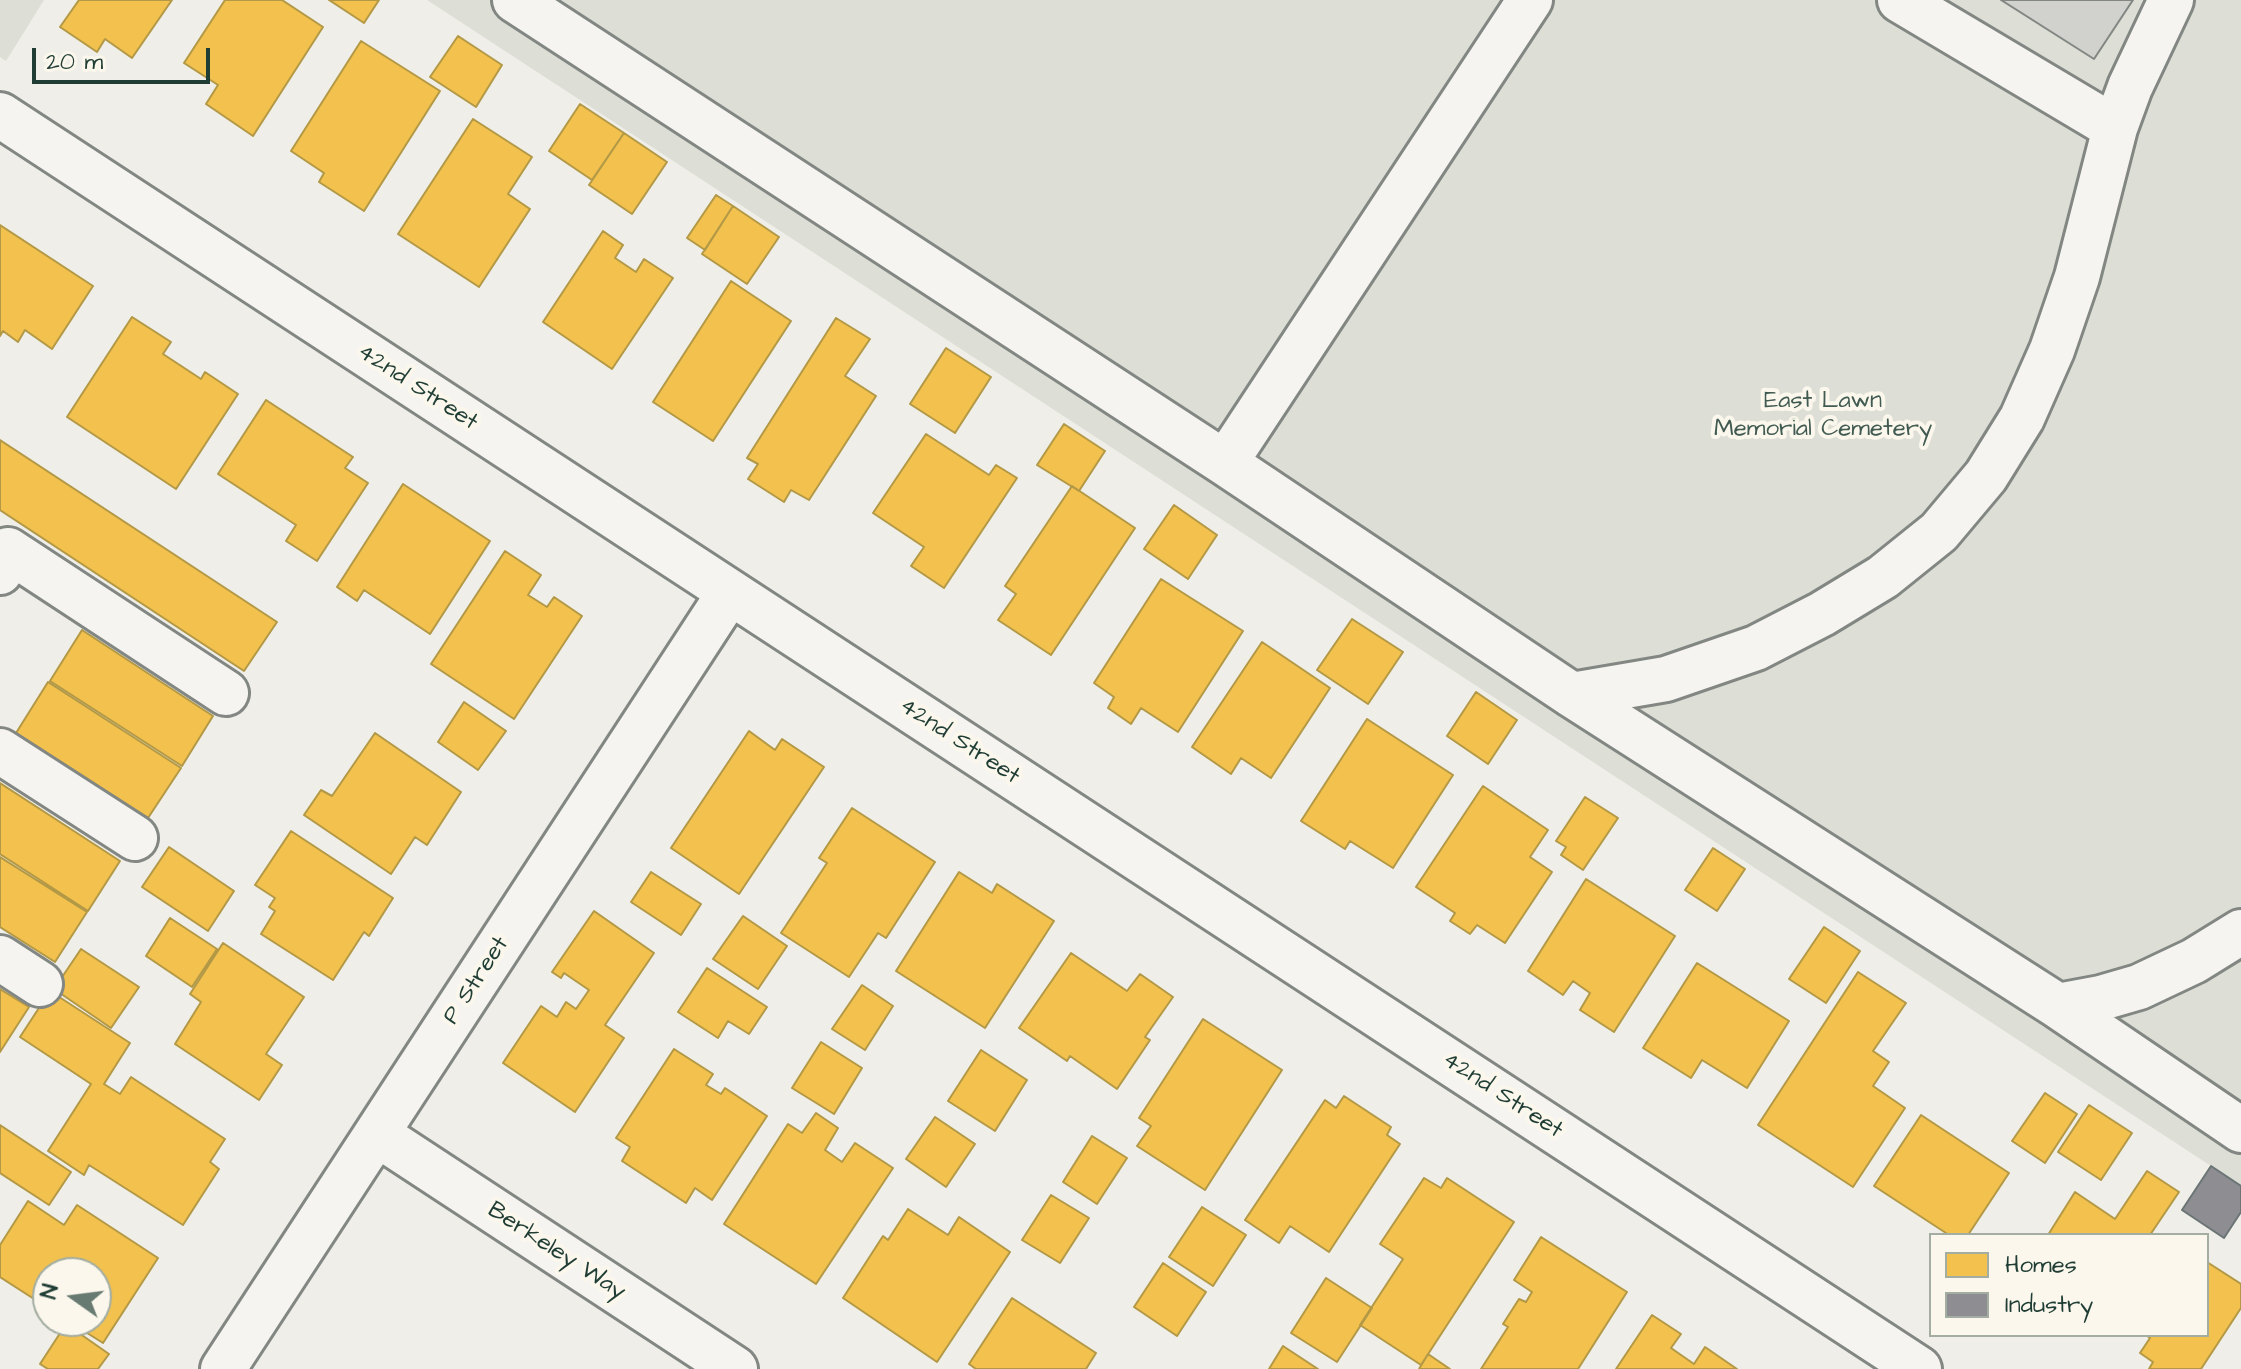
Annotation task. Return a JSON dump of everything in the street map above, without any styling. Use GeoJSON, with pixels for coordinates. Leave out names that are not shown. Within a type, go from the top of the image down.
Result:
{"type":"FeatureCollection","features":[{"type":"Feature","properties":{"kind":"street"},"geometry":{"type":"LineString","coordinates":[[515,0],[1225,463],[1572,695],[2058,1006],[2241,1130]]}},
{"type":"Feature","properties":{"kind":"street"},"geometry":{"type":"LineString","coordinates":[[1225,463],[1530,0]]}},
{"type":"Feature","properties":{"kind":"street"},"geometry":{"type":"LineString","coordinates":[[1900,0],[2115,128]]}},
{"type":"Feature","properties":{"kind":"street"},"geometry":{"type":"LineString","coordinates":[[1572,695],[1666,679],[1756,648],[1822,614],[1883,577],[1939,532],[1986,476],[2022,418],[2052,350],[2077,277],[2115,128],[2136,74],[2171,0]]}},
{"type":"Feature","properties":{"kind":"street","name":"42nd Street"},"geometry":{"type":"LineString","coordinates":[[0,115],[1919,1369]]}},
{"type":"Feature","properties":{"kind":"street"},"geometry":{"type":"LineString","coordinates":[[0,572],[8,550],[226,693]]}},
{"type":"Feature","properties":{"kind":"street","name":"P Street"},"geometry":{"type":"LineString","coordinates":[[223,1369],[730,592]]}},
{"type":"Feature","properties":{"kind":"street"},"geometry":{"type":"LineString","coordinates":[[0,751],[135,838]]}},
{"type":"Feature","properties":{"kind":"street"},"geometry":{"type":"LineString","coordinates":[[2058,1006],[2139,987],[2194,961],[2241,932]]}},
{"type":"Feature","properties":{"kind":"street"},"geometry":{"type":"LineString","coordinates":[[0,958],[40,984]]}},
{"type":"Feature","properties":{"kind":"street","name":"Berkeley Way"},"geometry":{"type":"LineString","coordinates":[[377,1134],[735,1369]]}},
{"type":"Feature","properties":{"kind":"green space"},"geometry":{"type":"Polygon","coordinates":[[[0,0],[44,0],[6,61],[0,57],[0,0]]]}},
{"type":"Feature","properties":{"kind":"green space","name":"East Lawn Memorial Cemetery"},"geometry":{"type":"Polygon","coordinates":[[[427,0],[2241,0],[2241,1186],[2211,1166],[427,0]]]}},
{"type":"Feature","properties":{"kind":"building: Homes"},"geometry":{"type":"Polygon","coordinates":[[[79,0],[172,0],[132,58],[105,39],[97,52],[60,27],[79,0]]]}},
{"type":"Feature","properties":{"kind":"building: Homes"},"geometry":{"type":"Polygon","coordinates":[[[225,0],[282,0],[323,27],[253,136],[206,104],[218,85],[184,63],[225,0]]]}},
{"type":"Feature","properties":{"kind":"building: Homes"},"geometry":{"type":"Polygon","coordinates":[[[329,0],[379,0],[364,23],[329,0]]]}},
{"type":"Feature","properties":{"kind":"building: Homes"},"geometry":{"type":"Polygon","coordinates":[[[458,36],[502,65],[476,107],[430,77],[458,36]]]}},
{"type":"Feature","properties":{"kind":"building: Homes"},"geometry":{"type":"Polygon","coordinates":[[[361,41],[440,91],[364,211],[319,182],[324,173],[291,151],[361,41]]]}},
{"type":"Feature","properties":{"kind":"building: Homes"},"geometry":{"type":"Polygon","coordinates":[[[580,104],[624,133],[592,180],[549,151],[580,104]]]}},
{"type":"Feature","properties":{"kind":"building: Homes"},"geometry":{"type":"Polygon","coordinates":[[[473,119],[532,157],[508,194],[530,209],[479,287],[398,234],[473,119]]]}},
{"type":"Feature","properties":{"kind":"building: Homes"},"geometry":{"type":"Polygon","coordinates":[[[624,133],[667,162],[632,214],[589,185],[624,133]]]}},
{"type":"Feature","properties":{"kind":"building: Homes"},"geometry":{"type":"Polygon","coordinates":[[[716,195],[733,206],[705,250],[687,238],[716,195]]]}},
{"type":"Feature","properties":{"kind":"building: Homes"},"geometry":{"type":"Polygon","coordinates":[[[733,206],[779,237],[747,284],[702,254],[733,206]]]}},
{"type":"Feature","properties":{"kind":"building: Homes"},"geometry":{"type":"Polygon","coordinates":[[[0,225],[93,286],[52,349],[25,330],[18,342],[3,331],[0,336],[0,225]]]}},
{"type":"Feature","properties":{"kind":"building: Homes"},"geometry":{"type":"Polygon","coordinates":[[[603,231],[623,245],[615,258],[636,272],[644,259],[673,278],[612,369],[543,322],[603,231]]]}},
{"type":"Feature","properties":{"kind":"building: Homes"},"geometry":{"type":"Polygon","coordinates":[[[731,281],[791,321],[713,441],[653,402],[731,281]]]}},
{"type":"Feature","properties":{"kind":"building: Homes"},"geometry":{"type":"Polygon","coordinates":[[[132,317],[171,342],[163,354],[201,379],[205,372],[238,394],[176,489],[67,417],[132,317]]]}},
{"type":"Feature","properties":{"kind":"building: Homes"},"geometry":{"type":"Polygon","coordinates":[[[836,318],[870,339],[845,376],[876,396],[809,500],[791,490],[784,502],[748,479],[758,464],[747,458],[836,318]]]}},
{"type":"Feature","properties":{"kind":"building: Homes"},"geometry":{"type":"Polygon","coordinates":[[[946,348],[991,377],[955,433],[910,404],[946,348]]]}},
{"type":"Feature","properties":{"kind":"building: Homes"},"geometry":{"type":"Polygon","coordinates":[[[266,400],[353,457],[345,468],[368,483],[317,561],[286,541],[296,525],[218,474],[266,400]]]}},
{"type":"Feature","properties":{"kind":"building: Homes"},"geometry":{"type":"Polygon","coordinates":[[[1064,424],[1105,451],[1079,491],[1037,465],[1064,424]]]}},
{"type":"Feature","properties":{"kind":"building: Homes"},"geometry":{"type":"Polygon","coordinates":[[[926,434],[989,475],[996,465],[1017,478],[944,588],[911,566],[924,547],[873,513],[926,434]]]}},
{"type":"Feature","properties":{"kind":"building: Homes"},"geometry":{"type":"Polygon","coordinates":[[[0,440],[277,622],[244,671],[0,510],[0,440]]]}},
{"type":"Feature","properties":{"kind":"building: Homes"},"geometry":{"type":"Polygon","coordinates":[[[403,484],[490,541],[430,634],[364,590],[357,601],[337,587],[403,484]]]}},
{"type":"Feature","properties":{"kind":"building: Homes"},"geometry":{"type":"Polygon","coordinates":[[[1072,486],[1135,528],[1051,655],[998,620],[1016,594],[1005,586],[1072,486]]]}},
{"type":"Feature","properties":{"kind":"building: Homes"},"geometry":{"type":"Polygon","coordinates":[[[1174,505],[1217,535],[1188,579],[1144,549],[1174,505]]]}},
{"type":"Feature","properties":{"kind":"building: Homes"},"geometry":{"type":"Polygon","coordinates":[[[505,551],[541,575],[528,595],[547,607],[554,597],[582,616],[514,719],[431,664],[505,551]]]}},
{"type":"Feature","properties":{"kind":"building: Homes"},"geometry":{"type":"Polygon","coordinates":[[[1161,579],[1243,631],[1178,732],[1141,708],[1131,724],[1108,708],[1114,697],[1094,683],[1161,579]]]}},
{"type":"Feature","properties":{"kind":"building: Homes"},"geometry":{"type":"Polygon","coordinates":[[[1352,619],[1403,652],[1368,704],[1317,670],[1352,619]]]}},
{"type":"Feature","properties":{"kind":"building: Homes"},"geometry":{"type":"Polygon","coordinates":[[[82,630],[213,716],[182,766],[50,681],[82,630]]]}},
{"type":"Feature","properties":{"kind":"building: Homes"},"geometry":{"type":"Polygon","coordinates":[[[1262,642],[1330,688],[1271,778],[1241,758],[1231,774],[1192,747],[1262,642]]]}},
{"type":"Feature","properties":{"kind":"building: Homes"},"geometry":{"type":"Polygon","coordinates":[[[48,682],[181,768],[148,818],[16,733],[48,682]]]}},
{"type":"Feature","properties":{"kind":"building: Homes"},"geometry":{"type":"Polygon","coordinates":[[[1476,692],[1517,720],[1488,764],[1447,736],[1476,692]]]}},
{"type":"Feature","properties":{"kind":"building: Homes"},"geometry":{"type":"Polygon","coordinates":[[[464,702],[506,731],[478,770],[438,742],[464,702]]]}},
{"type":"Feature","properties":{"kind":"building: Homes"},"geometry":{"type":"Polygon","coordinates":[[[1367,719],[1453,775],[1393,868],[1350,841],[1345,849],[1301,821],[1367,719]]]}},
{"type":"Feature","properties":{"kind":"building: Homes"},"geometry":{"type":"Polygon","coordinates":[[[749,731],[775,750],[782,739],[824,767],[739,894],[671,848],[749,731]]]}},
{"type":"Feature","properties":{"kind":"building: Homes"},"geometry":{"type":"Polygon","coordinates":[[[375,733],[461,792],[427,845],[415,837],[391,874],[304,815],[321,790],[332,796],[375,733]]]}},
{"type":"Feature","properties":{"kind":"building: Homes"},"geometry":{"type":"Polygon","coordinates":[[[0,783],[120,861],[88,911],[0,854],[0,783]]]}},
{"type":"Feature","properties":{"kind":"building: Homes"},"geometry":{"type":"Polygon","coordinates":[[[1483,786],[1548,830],[1530,857],[1552,872],[1505,943],[1477,925],[1470,934],[1450,921],[1455,913],[1416,887],[1483,786]]]}},
{"type":"Feature","properties":{"kind":"building: Homes"},"geometry":{"type":"Polygon","coordinates":[[[1585,797],[1618,818],[1583,870],[1561,855],[1566,847],[1556,841],[1585,797]]]}},
{"type":"Feature","properties":{"kind":"building: Homes"},"geometry":{"type":"Polygon","coordinates":[[[852,808],[935,862],[886,938],[878,933],[849,977],[781,933],[827,863],[819,858],[852,808]]]}},
{"type":"Feature","properties":{"kind":"building: Homes"},"geometry":{"type":"Polygon","coordinates":[[[291,831],[393,898],[369,936],[364,932],[333,980],[261,934],[275,911],[269,907],[275,898],[255,885],[291,831]]]}},
{"type":"Feature","properties":{"kind":"building: Homes"},"geometry":{"type":"Polygon","coordinates":[[[169,847],[234,891],[208,931],[142,887],[169,847]]]}},
{"type":"Feature","properties":{"kind":"building: Homes"},"geometry":{"type":"Polygon","coordinates":[[[1713,848],[1745,869],[1717,911],[1685,890],[1713,848]]]}},
{"type":"Feature","properties":{"kind":"building: Homes"},"geometry":{"type":"Polygon","coordinates":[[[0,857],[87,912],[55,962],[0,927],[0,857]]]}},
{"type":"Feature","properties":{"kind":"building: Homes"},"geometry":{"type":"Polygon","coordinates":[[[651,872],[701,904],[681,935],[631,902],[651,872]]]}},
{"type":"Feature","properties":{"kind":"building: Homes"},"geometry":{"type":"Polygon","coordinates":[[[959,872],[992,893],[997,884],[1054,921],[985,1028],[896,971],[959,872]]]}},
{"type":"Feature","properties":{"kind":"building: Homes"},"geometry":{"type":"Polygon","coordinates":[[[1586,879],[1675,936],[1614,1032],[1580,1010],[1590,993],[1573,981],[1563,995],[1528,971],[1586,879]]]}},
{"type":"Feature","properties":{"kind":"building: Homes"},"geometry":{"type":"Polygon","coordinates":[[[594,911],[654,953],[605,1025],[624,1038],[575,1112],[503,1063],[541,1006],[557,1017],[566,1002],[576,1009],[589,990],[564,973],[561,978],[552,972],[594,911]]]}},
{"type":"Feature","properties":{"kind":"building: Homes"},"geometry":{"type":"Polygon","coordinates":[[[743,916],[787,946],[758,989],[713,959],[743,916]]]}},
{"type":"Feature","properties":{"kind":"building: Homes"},"geometry":{"type":"Polygon","coordinates":[[[170,918],[217,949],[192,987],[146,956],[170,918]]]}},
{"type":"Feature","properties":{"kind":"building: Homes"},"geometry":{"type":"Polygon","coordinates":[[[1824,927],[1860,951],[1826,1003],[1789,979],[1824,927]]]}},
{"type":"Feature","properties":{"kind":"building: Homes"},"geometry":{"type":"Polygon","coordinates":[[[223,943],[304,997],[266,1054],[282,1065],[259,1100],[175,1044],[201,1002],[190,994],[223,943]]]}},
{"type":"Feature","properties":{"kind":"building: Homes"},"geometry":{"type":"Polygon","coordinates":[[[81,949],[139,987],[111,1028],[54,989],[81,949]]]}},
{"type":"Feature","properties":{"kind":"building: Homes"},"geometry":{"type":"Polygon","coordinates":[[[1071,953],[1127,991],[1140,974],[1173,997],[1145,1037],[1150,1040],[1117,1089],[1070,1056],[1067,1061],[1019,1028],[1071,953]]]}},
{"type":"Feature","properties":{"kind":"building: Homes"},"geometry":{"type":"Polygon","coordinates":[[[1697,963],[1789,1021],[1747,1088],[1702,1060],[1691,1078],[1643,1048],[1697,963]]]}},
{"type":"Feature","properties":{"kind":"building: Homes"},"geometry":{"type":"Polygon","coordinates":[[[707,968],[767,1007],[749,1034],[728,1021],[718,1038],[678,1012],[707,968]]]}},
{"type":"Feature","properties":{"kind":"building: Homes"},"geometry":{"type":"Polygon","coordinates":[[[1858,972],[1906,1003],[1873,1051],[1889,1062],[1873,1086],[1905,1108],[1853,1187],[1758,1125],[1858,972]]]}},
{"type":"Feature","properties":{"kind":"building: Homes"},"geometry":{"type":"Polygon","coordinates":[[[862,985],[893,1006],[865,1050],[832,1029],[862,985]]]}},
{"type":"Feature","properties":{"kind":"building: Homes"},"geometry":{"type":"Polygon","coordinates":[[[0,989],[29,1007],[0,1052],[0,989]]]}},
{"type":"Feature","properties":{"kind":"building: Homes"},"geometry":{"type":"Polygon","coordinates":[[[50,991],[130,1043],[104,1084],[120,1094],[131,1077],[225,1139],[210,1162],[219,1169],[183,1225],[89,1165],[84,1175],[48,1151],[91,1084],[20,1037],[50,991]]]}},
{"type":"Feature","properties":{"kind":"building: Homes"},"geometry":{"type":"Polygon","coordinates":[[[1203,1019],[1282,1070],[1205,1190],[1137,1146],[1151,1126],[1139,1118],[1203,1019]]]}},
{"type":"Feature","properties":{"kind":"building: Homes"},"geometry":{"type":"Polygon","coordinates":[[[821,1042],[862,1068],[834,1114],[792,1088],[821,1042]]]}},
{"type":"Feature","properties":{"kind":"building: Homes"},"geometry":{"type":"Polygon","coordinates":[[[674,1049],[713,1074],[706,1085],[721,1094],[725,1088],[767,1116],[712,1200],[695,1188],[686,1203],[622,1161],[630,1147],[616,1138],[674,1049]]]}},
{"type":"Feature","properties":{"kind":"building: Homes"},"geometry":{"type":"Polygon","coordinates":[[[981,1050],[1027,1080],[995,1131],[948,1101],[981,1050]]]}},
{"type":"Feature","properties":{"kind":"building: Homes"},"geometry":{"type":"Polygon","coordinates":[[[2045,1093],[2077,1114],[2045,1163],[2012,1141],[2045,1093]]]}},
{"type":"Feature","properties":{"kind":"building: Homes"},"geometry":{"type":"Polygon","coordinates":[[[1344,1096],[1391,1127],[1387,1135],[1400,1144],[1329,1252],[1290,1226],[1279,1243],[1245,1220],[1325,1100],[1336,1108],[1344,1096]]]}},
{"type":"Feature","properties":{"kind":"building: Homes"},"geometry":{"type":"Polygon","coordinates":[[[2089,1105],[2132,1133],[2101,1180],[2058,1152],[2089,1105]]]}},
{"type":"Feature","properties":{"kind":"building: Homes"},"geometry":{"type":"Polygon","coordinates":[[[816,1113],[838,1128],[825,1150],[842,1162],[855,1143],[893,1168],[816,1284],[724,1224],[788,1124],[802,1133],[816,1113]]]}},
{"type":"Feature","properties":{"kind":"building: Homes"},"geometry":{"type":"Polygon","coordinates":[[[1921,1115],[2009,1173],[1969,1233],[1946,1233],[1874,1186],[1921,1115]]]}},
{"type":"Feature","properties":{"kind":"building: Homes"},"geometry":{"type":"Polygon","coordinates":[[[935,1117],[975,1144],[946,1187],[906,1159],[935,1117]]]}},
{"type":"Feature","properties":{"kind":"building: Homes"},"geometry":{"type":"Polygon","coordinates":[[[0,1125],[71,1172],[49,1205],[0,1173],[0,1125]]]}},
{"type":"Feature","properties":{"kind":"building: Homes"},"geometry":{"type":"Polygon","coordinates":[[[1092,1136],[1127,1158],[1097,1204],[1063,1182],[1092,1136]]]}},
{"type":"Feature","properties":{"kind":"building: Homes"},"geometry":{"type":"Polygon","coordinates":[[[2147,1171],[2179,1192],[2151,1233],[2049,1233],[2075,1192],[2115,1219],[2147,1171]]]}},
{"type":"Feature","properties":{"kind":"building: Homes"},"geometry":{"type":"Polygon","coordinates":[[[1424,1178],[1441,1188],[1447,1178],[1514,1222],[1421,1365],[1360,1325],[1403,1259],[1380,1244],[1424,1178]]]}},
{"type":"Feature","properties":{"kind":"building: Homes"},"geometry":{"type":"Polygon","coordinates":[[[1051,1195],[1089,1218],[1060,1263],[1022,1240],[1051,1195]]]}},
{"type":"Feature","properties":{"kind":"building: Homes"},"geometry":{"type":"Polygon","coordinates":[[[28,1201],[64,1225],[77,1205],[158,1258],[112,1329],[112,1257],[32,1257],[32,1298],[0,1277],[0,1245],[28,1201]]]}},
{"type":"Feature","properties":{"kind":"building: Homes"},"geometry":{"type":"Polygon","coordinates":[[[1202,1207],[1246,1235],[1213,1286],[1169,1257],[1202,1207]]]}},
{"type":"Feature","properties":{"kind":"building: Homes"},"geometry":{"type":"Polygon","coordinates":[[[908,1209],[948,1235],[959,1217],[1010,1252],[937,1362],[843,1298],[883,1236],[888,1240],[908,1209]]]}},
{"type":"Feature","properties":{"kind":"building: Homes"},"geometry":{"type":"Polygon","coordinates":[[[1541,1237],[1627,1292],[1578,1369],[1481,1369],[1508,1327],[1503,1324],[1519,1299],[1526,1302],[1532,1292],[1514,1280],[1541,1237]]]}},
{"type":"Feature","properties":{"kind":"building: Homes"},"geometry":{"type":"Polygon","coordinates":[[[1163,1263],[1206,1292],[1177,1336],[1134,1307],[1163,1263]]]}},
{"type":"Feature","properties":{"kind":"building: Homes"},"geometry":{"type":"Polygon","coordinates":[[[2209,1263],[2241,1284],[2241,1308],[2201,1369],[2149,1369],[2153,1362],[2140,1353],[2150,1338],[2209,1337],[2209,1263]]]}},
{"type":"Feature","properties":{"kind":"building: Homes"},"geometry":{"type":"Polygon","coordinates":[[[1326,1278],[1372,1308],[1337,1362],[1291,1333],[1326,1278]]]}},
{"type":"Feature","properties":{"kind":"building: Homes"},"geometry":{"type":"Polygon","coordinates":[[[1012,1298],[1096,1353],[1086,1369],[976,1369],[969,1364],[1012,1298]]]}},
{"type":"Feature","properties":{"kind":"building: Homes"},"geometry":{"type":"Polygon","coordinates":[[[1652,1315],[1681,1334],[1671,1348],[1694,1364],[1705,1347],[1737,1369],[1616,1369],[1652,1315]]]}},
{"type":"Feature","properties":{"kind":"building: Homes"},"geometry":{"type":"Polygon","coordinates":[[[58,1337],[85,1337],[109,1354],[98,1369],[48,1369],[40,1364],[58,1337]]]}},
{"type":"Feature","properties":{"kind":"building: Homes"},"geometry":{"type":"Polygon","coordinates":[[[93,1337],[107,1337],[103,1343],[93,1337]]]}},
{"type":"Feature","properties":{"kind":"building: Homes"},"geometry":{"type":"Polygon","coordinates":[[[1283,1346],[1318,1369],[1269,1369],[1283,1346]]]}},
{"type":"Feature","properties":{"kind":"building: Homes"},"geometry":{"type":"Polygon","coordinates":[[[1428,1354],[1450,1369],[1419,1369],[1428,1354]]]}},
{"type":"Feature","properties":{"kind":"building: Industry"},"geometry":{"type":"Polygon","coordinates":[[[2211,1166],[2241,1186],[2241,1212],[2224,1238],[2182,1210],[2211,1166]]]}},
{"type":"Feature","properties":{"kind":"building: Other"},"geometry":{"type":"Polygon","coordinates":[[[2001,0],[2133,0],[2094,59],[2001,0]]]}}]}
